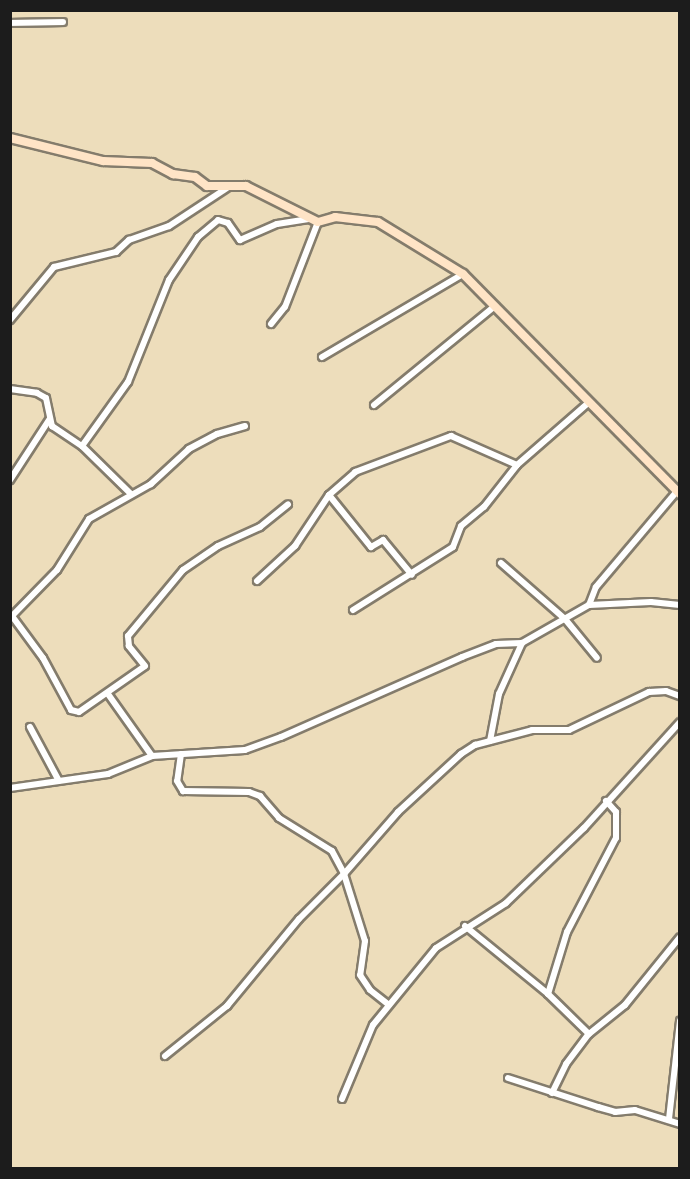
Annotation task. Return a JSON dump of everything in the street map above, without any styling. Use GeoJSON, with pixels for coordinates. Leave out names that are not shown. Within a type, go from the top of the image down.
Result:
{"type":"FeatureCollection","features":[{"type":"Feature","properties":{"kind":"street"},"geometry":{"type":"LineString","coordinates":[[10,23],[63,22]]}},
{"type":"Feature","properties":{"kind":"street"},"geometry":{"type":"LineString","coordinates":[[10,138],[103,161],[152,163],[173,174],[195,177],[207,186],[227,188],[246,186],[313,221]]}},
{"type":"Feature","properties":{"kind":"street"},"geometry":{"type":"LineString","coordinates":[[10,320],[54,267],[116,252],[136,237],[169,226],[227,188]]}},
{"type":"Feature","properties":{"kind":"street"},"geometry":{"type":"LineString","coordinates":[[82,446],[128,382],[169,280],[198,237],[218,220],[228,223],[240,240],[277,224],[335,217],[378,222],[463,274],[678,493],[596,587],[590,605]]}},
{"type":"Feature","properties":{"kind":"street"},"geometry":{"type":"LineString","coordinates":[[271,324],[285,307],[313,221]]}},
{"type":"Feature","properties":{"kind":"street"},"geometry":{"type":"LineString","coordinates":[[322,357],[463,274]]}},
{"type":"Feature","properties":{"kind":"street"},"geometry":{"type":"LineString","coordinates":[[10,304],[19,309]]}},
{"type":"Feature","properties":{"kind":"street"},"geometry":{"type":"LineString","coordinates":[[374,405],[495,306]]}},
{"type":"Feature","properties":{"kind":"street"},"geometry":{"type":"LineString","coordinates":[[10,389],[37,393],[46,398],[49,420],[57,431],[82,446],[131,494]]}},
{"type":"Feature","properties":{"kind":"street"},"geometry":{"type":"LineString","coordinates":[[353,610],[412,575],[453,547],[461,526],[484,507],[517,465],[588,403]]}},
{"type":"Feature","properties":{"kind":"street"},"geometry":{"type":"LineString","coordinates":[[10,480],[49,420]]}},
{"type":"Feature","properties":{"kind":"street"},"geometry":{"type":"LineString","coordinates":[[245,426],[217,434],[189,450],[151,484],[89,519],[57,570],[12,616],[43,658],[74,713],[108,694],[146,666],[129,646],[128,636],[183,570],[218,546],[260,527],[288,504]]}},
{"type":"Feature","properties":{"kind":"street"},"geometry":{"type":"LineString","coordinates":[[257,581],[295,546],[329,495],[355,471],[451,436],[517,465]]}},
{"type":"Feature","properties":{"kind":"street"},"geometry":{"type":"LineString","coordinates":[[329,495],[371,547],[383,540],[412,575]]}},
{"type":"Feature","properties":{"kind":"street"},"geometry":{"type":"LineString","coordinates":[[501,563],[565,619],[597,658]]}},
{"type":"Feature","properties":{"kind":"street"},"geometry":{"type":"LineString","coordinates":[[10,788],[108,774],[152,756],[245,750],[301,729],[462,657],[496,644],[522,643],[590,605],[651,602],[680,606]]}},
{"type":"Feature","properties":{"kind":"street"},"geometry":{"type":"LineString","coordinates":[[490,741],[499,694],[522,643]]}},
{"type":"Feature","properties":{"kind":"street"},"geometry":{"type":"LineString","coordinates":[[165,1056],[227,1006],[299,919],[344,874],[398,812],[460,754],[490,741],[532,730],[569,730],[649,692],[666,691],[680,696]]}},
{"type":"Feature","properties":{"kind":"street"},"geometry":{"type":"LineString","coordinates":[[108,694],[152,756]]}},
{"type":"Feature","properties":{"kind":"street"},"geometry":{"type":"LineString","coordinates":[[342,1099],[374,1025],[436,948],[465,926],[506,903],[563,850],[680,722]]}},
{"type":"Feature","properties":{"kind":"street"},"geometry":{"type":"LineString","coordinates":[[30,727],[59,781]]}},
{"type":"Feature","properties":{"kind":"street"},"geometry":{"type":"LineString","coordinates":[[180,754],[177,781],[183,791],[249,792],[260,796],[279,818],[332,852],[344,874],[365,941],[360,975],[370,990],[389,1005]]}},
{"type":"Feature","properties":{"kind":"street"},"geometry":{"type":"LineString","coordinates":[[548,994],[567,932],[616,838],[616,812],[606,801]]}},
{"type":"Feature","properties":{"kind":"street"},"geometry":{"type":"LineString","coordinates":[[465,926],[548,994],[589,1034]]}},
{"type":"Feature","properties":{"kind":"street"},"geometry":{"type":"LineString","coordinates":[[552,1093],[566,1064],[589,1034],[625,1005],[680,937]]}},
{"type":"Feature","properties":{"kind":"street"},"geometry":{"type":"LineString","coordinates":[[669,1119],[680,1021]]}},
{"type":"Feature","properties":{"kind":"street"},"geometry":{"type":"LineString","coordinates":[[508,1078],[615,1112],[635,1110],[680,1124]]}}]}
